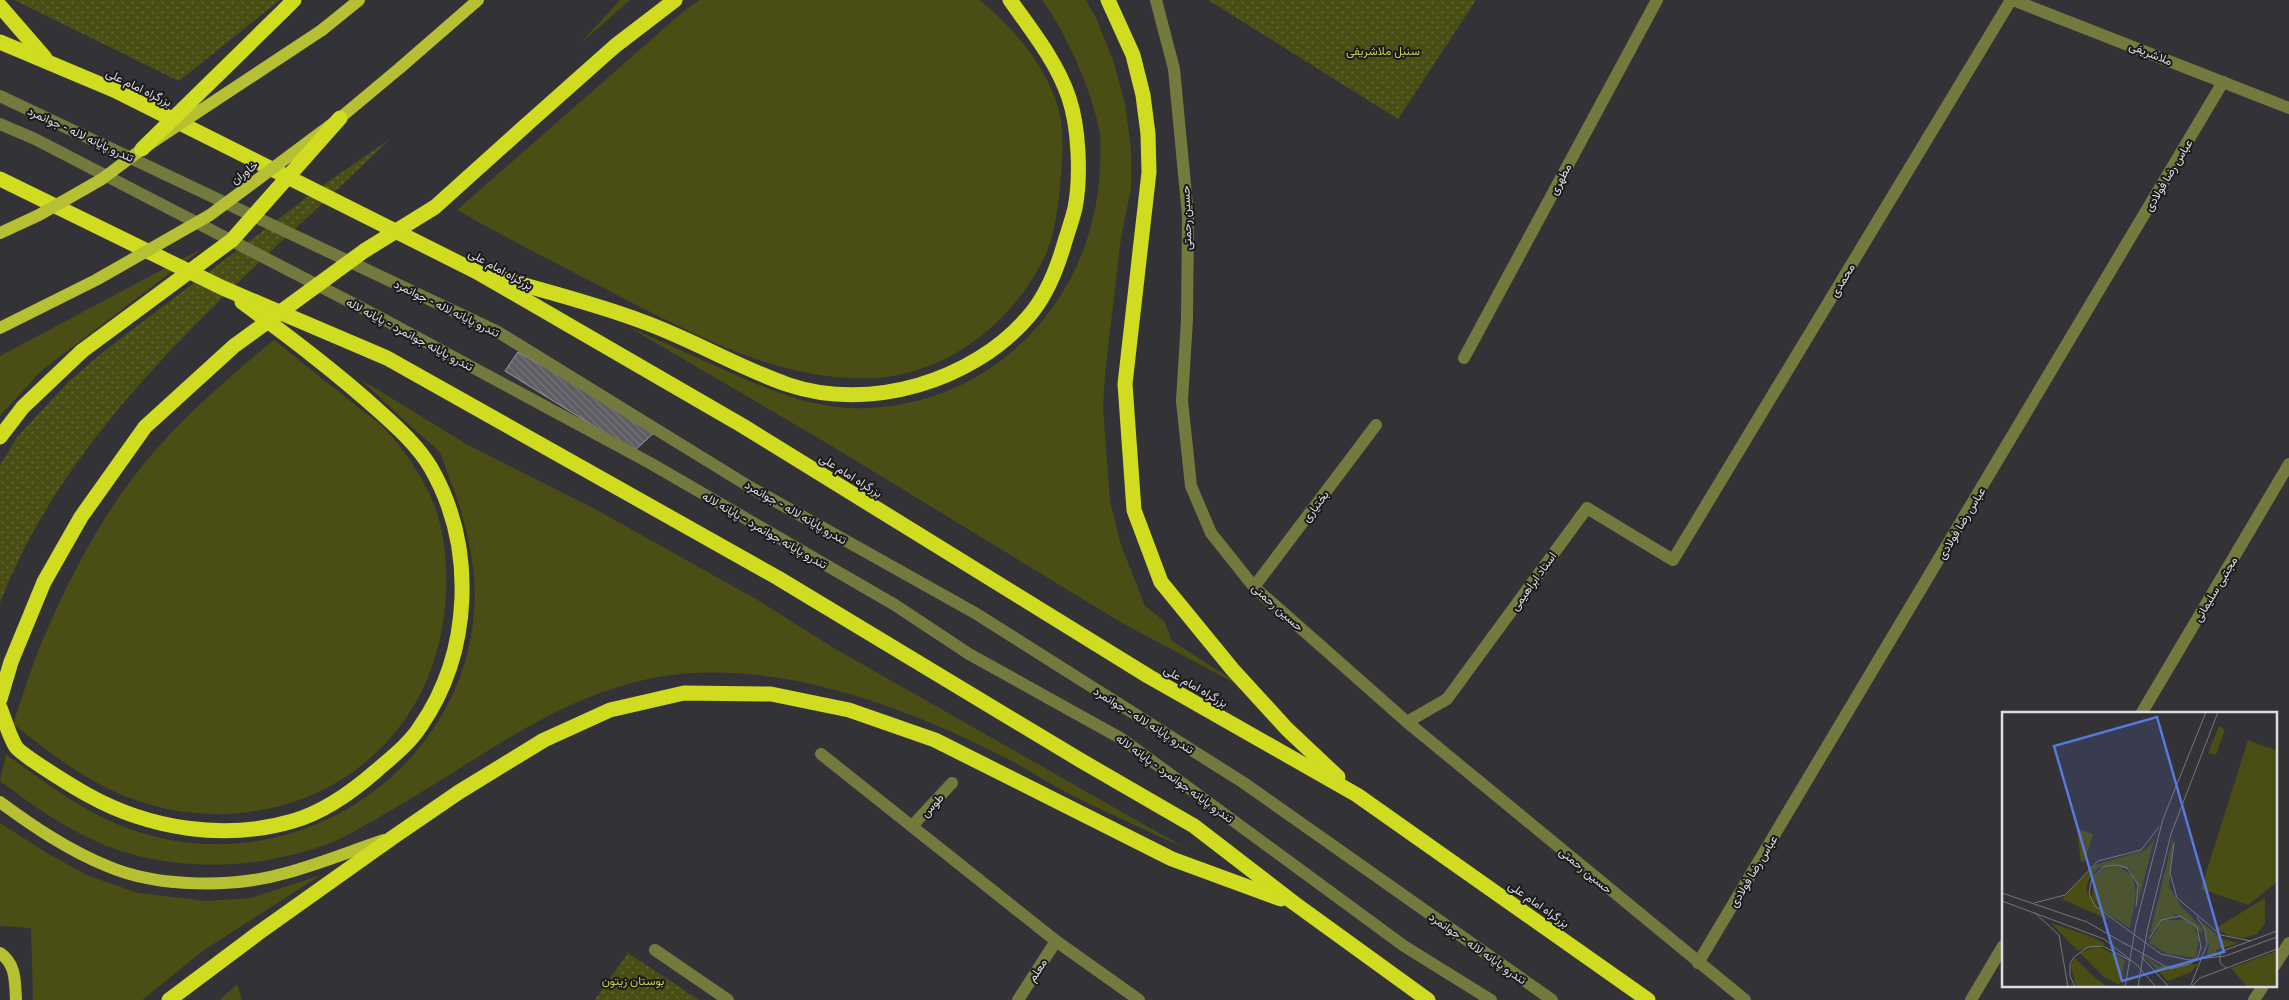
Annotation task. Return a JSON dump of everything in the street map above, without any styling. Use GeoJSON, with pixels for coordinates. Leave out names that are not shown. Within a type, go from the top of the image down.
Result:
{"type":"FeatureCollection","features":[{"type":"Feature","properties":{"kind":"highway"},"geometry":{"type":"LineString","coordinates":[[0,699],[10,662],[44,582],[81,517],[145,427],[234,346],[364,250],[435,206],[615,46],[675,0]]}},
{"type":"Feature","properties":{"kind":"highway"},"geometry":{"type":"LineString","coordinates":[[477,272],[642,321],[790,385],[836,394],[873,396],[923,385],[964,366],[1002,342],[1029,316],[1057,269],[1075,206],[1078,148],[1070,99],[1049,55],[1010,0]]}},
{"type":"Feature","properties":{"kind":"highway"},"geometry":{"type":"LineString","coordinates":[[1108,0],[1133,56],[1143,95],[1148,134],[1149,172],[1125,384],[1134,510],[1161,582],[1233,670],[1286,729],[1357,795]]}},
{"type":"Feature","properties":{"kind":"highway"},"geometry":{"type":"LineString","coordinates":[[142,149],[289,5]]}},
{"type":"Feature","properties":{"kind":"highway"},"geometry":{"type":"LineString","coordinates":[[0,6],[48,61]]}},
{"type":"Feature","properties":{"kind":"highway","name":"بزرگراه امام علی"},"geometry":{"type":"LineString","coordinates":[[0,42],[114,90],[477,272],[743,426],[1148,676],[1357,795],[1648,1000]]}},
{"type":"Feature","properties":{"kind":"highway"},"geometry":{"type":"LineString","coordinates":[[0,437],[23,407],[82,351],[232,240],[340,118]]}},
{"type":"Feature","properties":{"kind":"highway"},"geometry":{"type":"LineString","coordinates":[[0,179],[223,288],[387,358],[778,578],[1080,760],[1194,826],[1294,903],[1428,1000]]}},
{"type":"Feature","properties":{"kind":"highway"},"geometry":{"type":"LineString","coordinates":[[0,708],[16,748],[88,795],[138,817],[168,825],[215,831],[258,829],[294,820],[328,806],[359,786],[388,761],[419,729],[437,697],[453,657],[462,610],[462,558],[449,507],[430,468],[404,434],[354,388],[223,288]]}},
{"type":"Feature","properties":{"kind":"highway"},"geometry":{"type":"LineString","coordinates":[[169,1000],[264,928],[392,838],[459,792],[544,740],[610,710],[684,693],[771,694],[850,710],[935,740],[1172,859],[1294,903]]}},
{"type":"Feature","properties":{"kind":"main road"},"geometry":{"type":"LineString","coordinates":[[0,233],[39,215],[102,178],[142,149],[322,30],[359,0]]}},
{"type":"Feature","properties":{"kind":"main road","name":"خاوران"},"geometry":{"type":"LineString","coordinates":[[0,328],[96,280],[210,215],[340,118],[402,67],[478,0]]}},
{"type":"Feature","properties":{"kind":"main road"},"geometry":{"type":"LineString","coordinates":[[0,802],[53,839],[108,867],[149,878],[188,883],[240,883],[286,873],[392,838]]}},
{"type":"Feature","properties":{"kind":"main road"},"geometry":{"type":"LineString","coordinates":[[0,953],[9,959],[15,975],[16,1000]]}},
{"type":"Feature","properties":{"kind":"street"},"geometry":{"type":"LineString","coordinates":[[322,30],[365,0]]}},
{"type":"Feature","properties":{"kind":"street","name":"حسین رحمتی"},"geometry":{"type":"LineString","coordinates":[[1156,0],[1174,69],[1188,216],[1187,319],[1182,400],[1191,486],[1211,532],[1254,587],[1407,722],[1745,1000]]}},
{"type":"Feature","properties":{"kind":"street","name":"مطهری"},"geometry":{"type":"LineString","coordinates":[[1464,358],[1657,0]]}},
{"type":"Feature","properties":{"kind":"street","name":"ملاشریفی"},"geometry":{"type":"LineString","coordinates":[[2012,0],[2289,108]]}},
{"type":"Feature","properties":{"kind":"street","name":"محمدی"},"geometry":{"type":"LineString","coordinates":[[1673,560],[2012,0]]}},
{"type":"Feature","properties":{"kind":"street","name":"عباس رضا فولادی"},"geometry":{"type":"LineString","coordinates":[[1698,963],[2223,82]]}},
{"type":"Feature","properties":{"kind":"street","name":"تندرو پایانه لاله - جوانمرد"},"geometry":{"type":"LineString","coordinates":[[0,96],[498,332],[750,487],[975,613],[1236,778],[1552,1000]]}},
{"type":"Feature","properties":{"kind":"street","name":"تندرو پایانه جوانمرد - پایانه لاله"},"geometry":{"type":"LineString","coordinates":[[0,124],[36,139],[333,293],[650,462],[887,600],[969,654],[1122,739],[1404,946],[1491,1000]]}},
{"type":"Feature","properties":{"kind":"street","name":"بختیاری"},"geometry":{"type":"LineString","coordinates":[[1254,587],[1376,424]]}},
{"type":"Feature","properties":{"kind":"street","name":"مجتبی سلیمانی"},"geometry":{"type":"LineString","coordinates":[[2142,712],[2289,464]]}},
{"type":"Feature","properties":{"kind":"street","name":"استاد ابراهیمی"},"geometry":{"type":"LineString","coordinates":[[1407,722],[1447,698],[1587,508],[1673,560]]}},
{"type":"Feature","properties":{"kind":"street"},"geometry":{"type":"LineString","coordinates":[[821,754],[1056,941],[1139,1000]]}},
{"type":"Feature","properties":{"kind":"street","name":"طوس"},"geometry":{"type":"LineString","coordinates":[[912,826],[952,783]]}},
{"type":"Feature","properties":{"kind":"street","name":"معلم"},"geometry":{"type":"LineString","coordinates":[[1018,1000],[1056,941]]}},
{"type":"Feature","properties":{"kind":"street"},"geometry":{"type":"LineString","coordinates":[[2276,964],[2289,943]]}},
{"type":"Feature","properties":{"kind":"street"},"geometry":{"type":"LineString","coordinates":[[1971,1000],[2002,948]]}},
{"type":"Feature","properties":{"kind":"street"},"geometry":{"type":"LineString","coordinates":[[655,950],[728,1000]]}},
{"type":"Feature","properties":{"kind":"street"},"geometry":{"type":"LineString","coordinates":[[2254,1000],[2262,988]]}},
{"type":"Feature","properties":{"kind":"green space"},"geometry":{"type":"Polygon","coordinates":[[[14,0],[280,0],[179,81],[14,0]]]}},
{"type":"Feature","properties":{"kind":"green space"},"geometry":{"type":"Polygon","coordinates":[[[620,0],[630,0],[580,44],[620,0]]]}},
{"type":"Feature","properties":{"kind":"green space"},"geometry":{"type":"Polygon","coordinates":[[[700,0],[979,0],[1015,34],[1037,62],[1053,92],[1060,115],[1063,150],[1062,167],[1056,220],[1046,254],[1027,287],[993,326],[972,343],[950,357],[926,367],[900,374],[874,378],[840,378],[806,373],[774,365],[710,341],[619,296],[457,210],[685,10],[700,0]]]}},
{"type":"Feature","properties":{"kind":"green space"},"geometry":{"type":"Polygon","coordinates":[[[1042,0],[1086,0],[1096,18],[1113,60],[1125,104],[1131,149],[1131,189],[1121,238],[1105,374],[1103,408],[1110,501],[1121,545],[1145,606],[1164,621],[1172,641],[1250,691],[1122,623],[830,445],[627,326],[779,393],[818,404],[838,407],[882,407],[925,399],[965,383],[1000,361],[1031,333],[1057,301],[1078,264],[1092,224],[1099,181],[1100,135],[1090,97],[1084,79],[1060,27],[1042,0]]]}},
{"type":"Feature","properties":{"kind":"green space","name":"سنبل ملاشریفی"},"geometry":{"type":"Polygon","coordinates":[[[1208,0],[1476,0],[1398,119],[1208,0]]]}},
{"type":"Feature","properties":{"kind":"green space"},"geometry":{"type":"Polygon","coordinates":[[[390,139],[224,296],[118,409],[72,470],[32,534],[0,603],[0,465],[17,437],[69,381],[108,348],[322,186],[390,139]]]}},
{"type":"Feature","properties":{"kind":"green space"},"geometry":{"type":"Polygon","coordinates":[[[203,248],[42,370],[0,416],[0,356],[203,248]]]}},
{"type":"Feature","properties":{"kind":"green space"},"geometry":{"type":"Polygon","coordinates":[[[274,340],[383,427],[393,437],[422,480],[434,503],[446,559],[446,598],[441,634],[425,685],[399,728],[364,763],[324,789],[278,807],[229,814],[178,811],[127,797],[111,790],[82,774],[13,724],[38,651],[59,604],[83,555],[111,509],[143,465],[173,431],[215,390],[274,340]]]}},
{"type":"Feature","properties":{"kind":"green space"},"geometry":{"type":"Polygon","coordinates":[[[360,379],[468,445],[595,509],[761,602],[832,647],[1187,849],[1079,799],[1010,760],[929,722],[852,695],[812,684],[733,673],[693,673],[663,676],[634,682],[577,702],[498,744],[407,801],[342,838],[304,852],[274,859],[213,865],[151,859],[121,851],[69,828],[0,781],[6,754],[71,800],[116,823],[140,832],[165,839],[192,843],[252,842],[308,828],[359,802],[403,766],[438,721],[462,670],[474,614],[471,554],[455,492],[440,454],[434,446],[360,379]]]}},
{"type":"Feature","properties":{"kind":"green space"},"geometry":{"type":"Polygon","coordinates":[[[0,823],[50,855],[89,876],[138,893],[207,901],[251,898],[321,875],[204,950],[142,1000],[33,1000],[31,928],[0,926],[0,823]]]}},
{"type":"Feature","properties":{"kind":"green space","name":"بوستان زیتون"},"geometry":{"type":"Polygon","coordinates":[[[628,953],[699,1000],[595,1000],[628,953]]]}},
{"type":"Feature","properties":{"kind":"green space"},"geometry":{"type":"Polygon","coordinates":[[[237,984],[242,1000],[220,1000],[237,984]]]}},
{"type":"Feature","properties":{"kind":"building"},"geometry":{"type":"Polygon","coordinates":[[[518,352],[657,430],[634,451],[505,371],[518,352]]]}}]}
